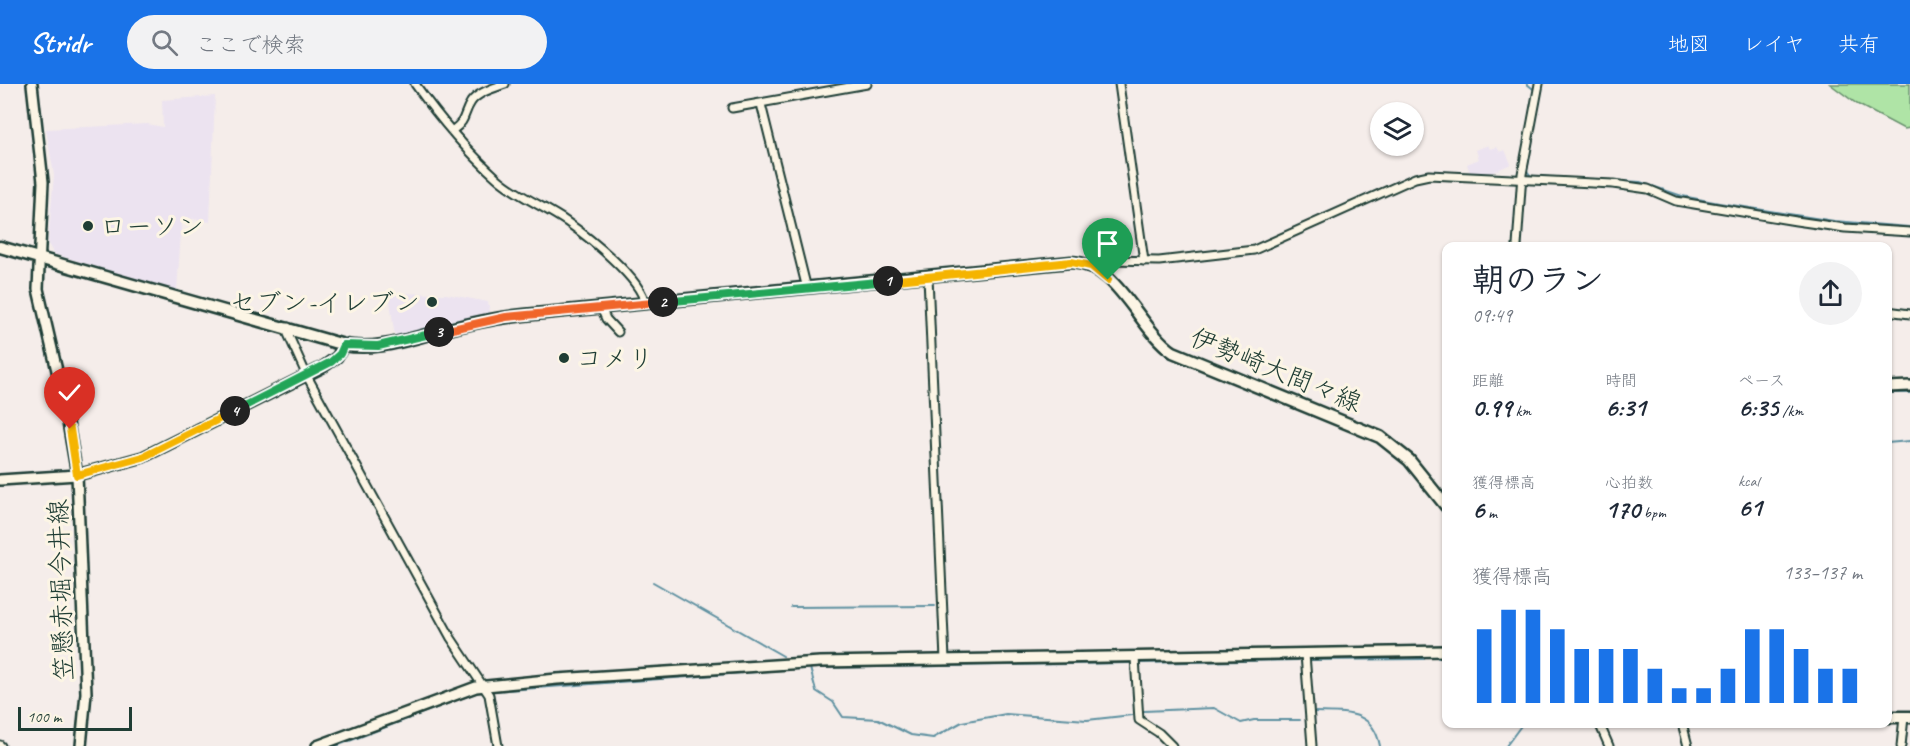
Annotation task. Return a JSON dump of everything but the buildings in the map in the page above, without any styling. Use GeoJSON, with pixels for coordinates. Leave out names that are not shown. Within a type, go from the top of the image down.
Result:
{"type":"FeatureCollection","features":[{"type":"Feature","properties":{"kind":"main road"},"geometry":{"type":"LineString","coordinates":[[0,247],[288,327],[344,345],[384,346],[506,317],[1071,262],[1091,266]]}},
{"type":"Feature","properties":{"kind":"main road","name":"伊勢崎大間々線"},"geometry":{"type":"LineString","coordinates":[[1091,266],[1108,280],[1159,340],[1173,352],[1380,437],[1403,454],[1442,502]]}},
{"type":"Feature","properties":{"kind":"street","name":"笠懸赤堀今井線"},"geometry":{"type":"LineString","coordinates":[[32,84],[43,182],[38,256],[40,302],[65,405],[77,475],[86,693],[81,746]]}},
{"type":"Feature","properties":{"kind":"street"},"geometry":{"type":"LineString","coordinates":[[415,84],[453,130],[506,186],[567,222],[613,261],[641,292],[645,304]]}},
{"type":"Feature","properties":{"kind":"street"},"geometry":{"type":"LineString","coordinates":[[453,130],[463,122],[470,103],[476,97],[505,84]]}},
{"type":"Feature","properties":{"kind":"street"},"geometry":{"type":"LineString","coordinates":[[732,108],[867,84]]}},
{"type":"Feature","properties":{"kind":"street"},"geometry":{"type":"LineString","coordinates":[[1119,84],[1144,261]]}},
{"type":"Feature","properties":{"kind":"street"},"geometry":{"type":"LineString","coordinates":[[1517,242],[1522,181],[1539,84]]}},
{"type":"Feature","properties":{"kind":"street"},"geometry":{"type":"LineString","coordinates":[[761,104],[807,289]]}},
{"type":"Feature","properties":{"kind":"street"},"geometry":{"type":"LineString","coordinates":[[1091,266],[1109,260],[1144,261],[1195,258],[1254,250],[1422,176],[1637,187],[1656,191],[1676,201],[1796,221],[1845,228],[1910,232]]}},
{"type":"Feature","properties":{"kind":"street"},"geometry":{"type":"LineString","coordinates":[[928,277],[945,660]]}},
{"type":"Feature","properties":{"kind":"street"},"geometry":{"type":"LineString","coordinates":[[601,308],[606,319],[618,332]]}},
{"type":"Feature","properties":{"kind":"street"},"geometry":{"type":"LineString","coordinates":[[1892,312],[1910,314]]}},
{"type":"Feature","properties":{"kind":"street"},"geometry":{"type":"LineString","coordinates":[[288,327],[288,334],[307,376],[451,638],[484,685],[492,704],[498,746]]}},
{"type":"Feature","properties":{"kind":"street"},"geometry":{"type":"LineString","coordinates":[[0,480],[77,475],[143,457],[307,376],[337,357],[344,345]]}},
{"type":"Feature","properties":{"kind":"street"},"geometry":{"type":"LineString","coordinates":[[1892,387],[1910,386]]}},
{"type":"Feature","properties":{"kind":"street"},"geometry":{"type":"LineString","coordinates":[[317,746],[484,685],[803,663],[1442,651]]}},
{"type":"Feature","properties":{"kind":"street"},"geometry":{"type":"LineString","coordinates":[[1305,654],[1312,746]]}},
{"type":"Feature","properties":{"kind":"street"},"geometry":{"type":"LineString","coordinates":[[1136,658],[1139,720],[1159,733],[1172,746]]}},
{"type":"Feature","properties":{"kind":"street"},"geometry":{"type":"LineString","coordinates":[[1901,746],[1907,717]]}},
{"type":"Feature","properties":{"kind":"street"},"geometry":{"type":"LineString","coordinates":[[1601,728],[1609,746]]}},
{"type":"Feature","properties":{"kind":"street"},"geometry":{"type":"LineString","coordinates":[[1683,728],[1688,746]]}},
{"type":"Feature","properties":{"kind":"shaded area"},"geometry":{"type":"Polygon","coordinates":[[[215,96],[210,222],[182,217],[177,291],[54,254],[48,244],[54,175],[46,129],[147,124],[163,127],[162,100],[215,96]]]}},
{"type":"Feature","properties":{"kind":"shaded area"},"geometry":{"type":"Polygon","coordinates":[[[1488,145],[1490,149],[1497,147],[1500,152],[1505,150],[1511,164],[1484,176],[1471,176],[1467,164],[1479,159],[1476,150],[1488,145]]]}},
{"type":"Feature","properties":{"kind":"shaded area"},"geometry":{"type":"Polygon","coordinates":[[[389,293],[446,294],[488,302],[491,315],[395,339],[389,293]]]}},
{"type":"Feature","properties":{"kind":"green space"},"geometry":{"type":"Polygon","coordinates":[[[1830,84],[1910,84],[1910,128],[1904,129],[1857,104],[1830,84]]]}},
{"type":"Feature","properties":{"kind":"waterway"},"geometry":{"type":"LineString","coordinates":[[1527,84],[1537,92]]}},
{"type":"Feature","properties":{"kind":"waterway"},"geometry":{"type":"LineString","coordinates":[[1532,141],[1527,171],[1531,176],[1640,182],[1682,196],[1719,203],[1834,221],[1909,227]]}},
{"type":"Feature","properties":{"kind":"waterway"},"geometry":{"type":"LineString","coordinates":[[1892,393],[1910,393]]}},
{"type":"Feature","properties":{"kind":"waterway"},"geometry":{"type":"LineString","coordinates":[[1892,443],[1910,441]]}},
{"type":"Feature","properties":{"kind":"waterway"},"geometry":{"type":"LineString","coordinates":[[653,582],[783,656]]}},
{"type":"Feature","properties":{"kind":"waterway"},"geometry":{"type":"LineString","coordinates":[[791,607],[935,606]]}},
{"type":"Feature","properties":{"kind":"waterway"},"geometry":{"type":"LineString","coordinates":[[1309,660],[1424,659]]}},
{"type":"Feature","properties":{"kind":"waterway"},"geometry":{"type":"LineString","coordinates":[[1140,663],[1298,660]]}},
{"type":"Feature","properties":{"kind":"waterway"},"geometry":{"type":"LineString","coordinates":[[1129,663],[810,668],[816,691],[833,702],[843,717],[878,719],[911,735],[933,738],[962,722],[1006,714],[1087,720],[1132,715]]}},
{"type":"Feature","properties":{"kind":"waterway"},"geometry":{"type":"LineString","coordinates":[[494,691],[797,669]]}},
{"type":"Feature","properties":{"kind":"waterway"},"geometry":{"type":"LineString","coordinates":[[336,746],[478,692]]}},
{"type":"Feature","properties":{"kind":"waterway"},"geometry":{"type":"LineString","coordinates":[[1144,711],[1214,708],[1241,723],[1254,720],[1300,720]]}},
{"type":"Feature","properties":{"kind":"waterway"},"geometry":{"type":"LineString","coordinates":[[1314,712],[1347,713],[1364,719],[1371,725],[1380,746]]}},
{"type":"Feature","properties":{"kind":"waterway"},"geometry":{"type":"LineString","coordinates":[[1506,746],[1519,728]]}},
{"type":"Feature","properties":{"kind":"place","name":"ローソン"},"geometry":{"type":"Point","coordinates":[88,226]}},
{"type":"Feature","properties":{"kind":"place","name":"セブン-イレブン"},"geometry":{"type":"Point","coordinates":[432,302]}},
{"type":"Feature","properties":{"kind":"place","name":"コメリ"},"geometry":{"type":"Point","coordinates":[564,358]}},
{"type":"Feature","properties":{"kind":"route"},"geometry":{"type":"LineString","coordinates":[[70,429],[77,475],[102,470],[143,457],[167,446],[307,376],[337,357],[344,345],[384,346],[506,317],[1071,262],[1085,263],[1097,269],[1108,280]]}}]}
